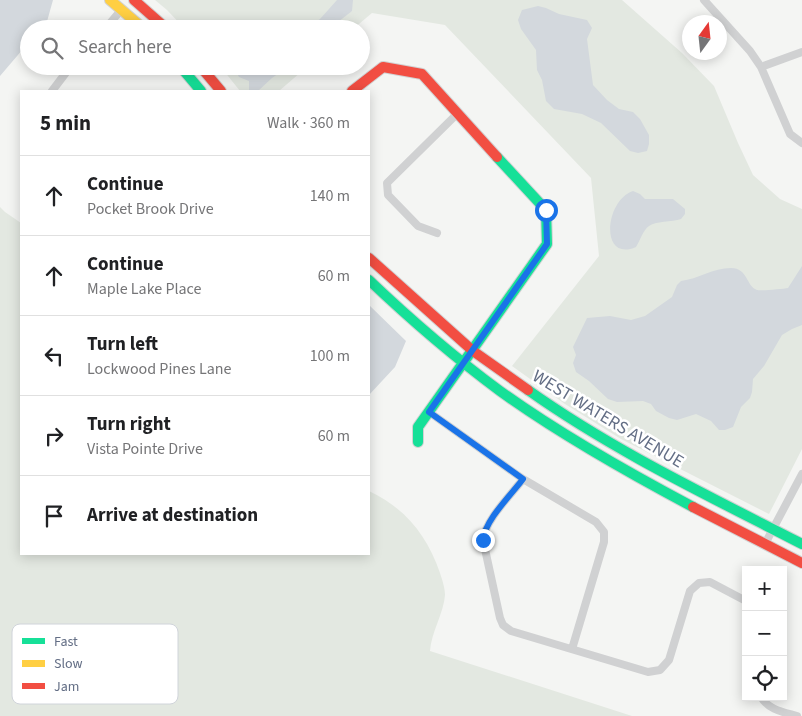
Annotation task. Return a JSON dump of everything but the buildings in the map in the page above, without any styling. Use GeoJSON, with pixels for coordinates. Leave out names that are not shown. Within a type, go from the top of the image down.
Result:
{"type":"FeatureCollection","features":[{"type":"Feature","properties":{"kind":"street"},"geometry":{"type":"LineString","coordinates":[[110,0],[134,20]]}},
{"type":"Feature","properties":{"kind":"street"},"geometry":{"type":"LineString","coordinates":[[134,0],[157,20]]}},
{"type":"Feature","properties":{"kind":"street"},"geometry":{"type":"LineString","coordinates":[[704,0],[750,51],[760,67],[790,134],[802,143]]}},
{"type":"Feature","properties":{"kind":"street"},"geometry":{"type":"LineString","coordinates":[[113,20],[122,9]]}},
{"type":"Feature","properties":{"kind":"street"},"geometry":{"type":"LineString","coordinates":[[760,67],[802,52]]}},
{"type":"Feature","properties":{"kind":"street"},"geometry":{"type":"LineString","coordinates":[[353,90],[383,67],[422,74],[546,210],[547,244],[418,427],[418,442]]}},
{"type":"Feature","properties":{"kind":"street"},"geometry":{"type":"LineString","coordinates":[[53,90],[65,75]]}},
{"type":"Feature","properties":{"kind":"street"},"geometry":{"type":"LineString","coordinates":[[188,75],[200,90]]}},
{"type":"Feature","properties":{"kind":"street"},"geometry":{"type":"LineString","coordinates":[[208,75],[220,90]]}},
{"type":"Feature","properties":{"kind":"street"},"geometry":{"type":"LineString","coordinates":[[437,233],[418,226],[388,195],[387,183],[458,113]]}},
{"type":"Feature","properties":{"kind":"street","name":"WEST WATERS AVENUE"},"geometry":{"type":"LineString","coordinates":[[370,259],[473,351],[566,417],[633,456],[802,544]]}},
{"type":"Feature","properties":{"kind":"street","name":"WEST WATERS AVENUE"},"geometry":{"type":"LineString","coordinates":[[370,281],[386,297],[464,362],[507,395],[588,448],[765,544],[802,562]]}},
{"type":"Feature","properties":{"kind":"street"},"geometry":{"type":"LineString","coordinates":[[429,412],[523,479],[596,522],[604,532],[604,542],[572,649]]}},
{"type":"Feature","properties":{"kind":"street"},"geometry":{"type":"LineString","coordinates":[[765,544],[802,474]]}},
{"type":"Feature","properties":{"kind":"street"},"geometry":{"type":"LineString","coordinates":[[523,479],[484,532],[483,540],[500,618],[503,625],[511,631],[648,672],[660,670],[669,660],[690,591],[698,583],[710,582],[742,599]]}},
{"type":"Feature","properties":{"kind":"street"},"geometry":{"type":"LineString","coordinates":[[764,701],[773,709],[797,716]]}},
{"type":"Feature","properties":{"kind":"shaded area"},"geometry":{"type":"Polygon","coordinates":[[[0,0],[53,0],[47,20],[20,20],[20,53],[0,76],[0,0]]]}},
{"type":"Feature","properties":{"kind":"shaded area"},"geometry":{"type":"Polygon","coordinates":[[[155,0],[622,0],[682,53],[682,60],[689,60],[714,86],[753,175],[780,199],[802,209],[802,449],[769,514],[621,439],[565,404],[512,366],[599,256],[591,178],[445,25],[372,13],[364,20],[176,20],[155,0]]]}},
{"type":"Feature","properties":{"kind":"shaded area"},"geometry":{"type":"Polygon","coordinates":[[[337,0],[353,0],[352,11],[340,20],[319,20],[337,0]]]}},
{"type":"Feature","properties":{"kind":"shaded area"},"geometry":{"type":"Polygon","coordinates":[[[538,6],[559,14],[587,20],[592,28],[587,39],[593,85],[607,100],[619,109],[633,112],[640,119],[649,135],[647,151],[638,153],[630,151],[601,123],[582,114],[554,109],[546,101],[542,80],[537,70],[536,50],[521,29],[518,20],[522,10],[538,6]]]}},
{"type":"Feature","properties":{"kind":"shaded area"},"geometry":{"type":"Polygon","coordinates":[[[227,75],[298,75],[280,90],[239,90],[227,75]]]}},
{"type":"Feature","properties":{"kind":"shaded area"},"geometry":{"type":"Polygon","coordinates":[[[238,75],[276,75],[259,90],[249,90],[249,81],[238,75]]]}},
{"type":"Feature","properties":{"kind":"shaded area"},"geometry":{"type":"Polygon","coordinates":[[[633,191],[645,199],[673,199],[685,209],[685,214],[681,219],[652,224],[645,230],[636,247],[624,250],[616,246],[610,229],[616,206],[623,197],[633,191]]]}},
{"type":"Feature","properties":{"kind":"shaded area"},"geometry":{"type":"Polygon","coordinates":[[[0,207],[20,222],[20,555],[370,555],[370,492],[404,514],[421,535],[435,559],[445,595],[430,651],[632,716],[0,716],[0,207]]]}},
{"type":"Feature","properties":{"kind":"shaded area"},"geometry":{"type":"Polygon","coordinates":[[[802,266],[802,325],[782,335],[764,366],[753,379],[750,398],[741,407],[733,427],[719,430],[711,421],[696,414],[677,420],[656,411],[651,404],[643,401],[617,402],[608,399],[589,381],[576,372],[573,363],[576,355],[573,347],[587,318],[610,316],[631,320],[645,316],[672,297],[677,285],[681,281],[724,268],[741,271],[753,288],[757,290],[788,288],[802,266]]]}},
{"type":"Feature","properties":{"kind":"shaded area"},"geometry":{"type":"Polygon","coordinates":[[[370,306],[406,341],[395,367],[370,394],[370,306]]]}},
{"type":"Feature","properties":{"kind":"traffic: fast"},"geometry":{"type":"LineString","coordinates":[[188,75],[200,90]]}},
{"type":"Feature","properties":{"kind":"traffic: fast"},"geometry":{"type":"LineString","coordinates":[[418,442],[418,427],[547,244],[546,210],[497,157]]}},
{"type":"Feature","properties":{"kind":"traffic: fast"},"geometry":{"type":"LineString","coordinates":[[370,281],[433,338],[500,391],[547,423],[595,452],[693,507]]}},
{"type":"Feature","properties":{"kind":"traffic: fast"},"geometry":{"type":"LineString","coordinates":[[528,390],[628,453],[802,544]]}},
{"type":"Feature","properties":{"kind":"traffic: slow"},"geometry":{"type":"LineString","coordinates":[[110,0],[133,20]]}},
{"type":"Feature","properties":{"kind":"traffic: jam"},"geometry":{"type":"LineString","coordinates":[[134,0],[157,20]]}},
{"type":"Feature","properties":{"kind":"traffic: jam"},"geometry":{"type":"LineString","coordinates":[[353,90],[383,67],[422,74],[497,157]]}},
{"type":"Feature","properties":{"kind":"traffic: jam"},"geometry":{"type":"LineString","coordinates":[[208,75],[220,90]]}},
{"type":"Feature","properties":{"kind":"traffic: jam"},"geometry":{"type":"LineString","coordinates":[[370,259],[473,351],[528,390]]}},
{"type":"Feature","properties":{"kind":"traffic: jam"},"geometry":{"type":"LineString","coordinates":[[693,507],[802,563]]}},
{"type":"Feature","properties":{"kind":"route"},"geometry":{"type":"LineString","coordinates":[[483,540],[484,532],[523,479],[429,412],[547,244],[546,210]]}}]}
